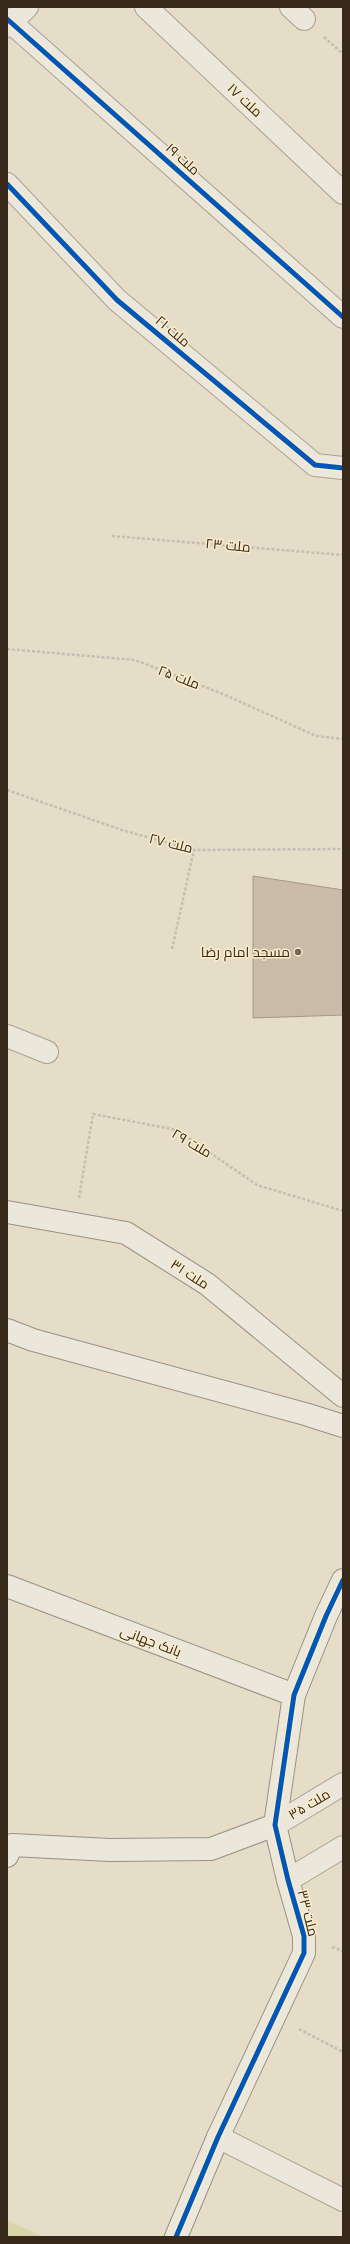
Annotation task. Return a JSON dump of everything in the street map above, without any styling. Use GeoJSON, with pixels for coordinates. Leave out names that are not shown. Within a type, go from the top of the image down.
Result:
{"type":"FeatureCollection","features":[{"type":"Feature","properties":{"kind":"street"},"geometry":{"type":"LineString","coordinates":[[8,23],[27,7]]}},
{"type":"Feature","properties":{"kind":"street","name":"ملت ۱۷"},"geometry":{"type":"LineString","coordinates":[[146,7],[343,193]]}},
{"type":"Feature","properties":{"kind":"street","name":"ملت ۱۹"},"geometry":{"type":"LineString","coordinates":[[8,23],[343,317]]}},
{"type":"Feature","properties":{"kind":"street","name":"ملت ۲۱"},"geometry":{"type":"LineString","coordinates":[[7,184],[117,300],[316,465],[343,468]]}},
{"type":"Feature","properties":{"kind":"street"},"geometry":{"type":"LineString","coordinates":[[7,1036],[47,1052]]}},
{"type":"Feature","properties":{"kind":"street","name":"ملت ۳۱"},"geometry":{"type":"LineString","coordinates":[[7,1212],[126,1233],[201,1280],[343,1396]]}},
{"type":"Feature","properties":{"kind":"street"},"geometry":{"type":"LineString","coordinates":[[7,1330],[33,1340],[305,1414],[343,1426]]}},
{"type":"Feature","properties":{"kind":"street","name":"ملت ۳۳"},"geometry":{"type":"LineString","coordinates":[[176,2237],[218,2138],[304,1953],[304,1936],[288,1880],[275,1825],[294,1695],[326,1616],[343,1580]]}},
{"type":"Feature","properties":{"kind":"street","name":"بانک جهانی"},"geometry":{"type":"LineString","coordinates":[[7,1586],[294,1695]]}},
{"type":"Feature","properties":{"kind":"street","name":"ملت ۳۵"},"geometry":{"type":"LineString","coordinates":[[9,1848],[110,1850],[211,1849],[275,1825],[343,1784]]}},
{"type":"Feature","properties":{"kind":"street"},"geometry":{"type":"LineString","coordinates":[[288,1880],[343,1847]]}},
{"type":"Feature","properties":{"kind":"street"},"geometry":{"type":"LineString","coordinates":[[218,2138],[343,2200]]}},
{"type":"Feature","properties":{"kind":"path"},"geometry":{"type":"LineString","coordinates":[[172,949],[194,850]]}},
{"type":"Feature","properties":{"kind":"path"},"geometry":{"type":"LineString","coordinates":[[275,2017],[343,2052]]}},
{"type":"Feature","properties":{"kind":"green space"},"geometry":{"type":"Polygon","coordinates":[[[7,2220],[43,2237],[7,2237],[7,2220]]]}},
{"type":"Feature","properties":{"kind":"building","name":"مسجد امام رضا"},"geometry":{"type":"Polygon","coordinates":[[[253,876],[343,890],[343,1015],[253,1018],[253,876]]]}},
{"type":"Feature","properties":{"kind":"cycle path"},"geometry":{"type":"LineString","coordinates":[[7,19],[343,317]]}},
{"type":"Feature","properties":{"kind":"cycle path"},"geometry":{"type":"LineString","coordinates":[[7,184],[117,300],[315,465],[343,468]]}},
{"type":"Feature","properties":{"kind":"cycle path"},"geometry":{"type":"LineString","coordinates":[[176,2237],[218,2137],[304,1953],[304,1936],[288,1880],[275,1825],[294,1695],[326,1616],[343,1580]]}},
{"type":"Feature","properties":{"kind":"place","name":"مسجد امام رضا"},"geometry":{"type":"Point","coordinates":[298,952]}}]}
